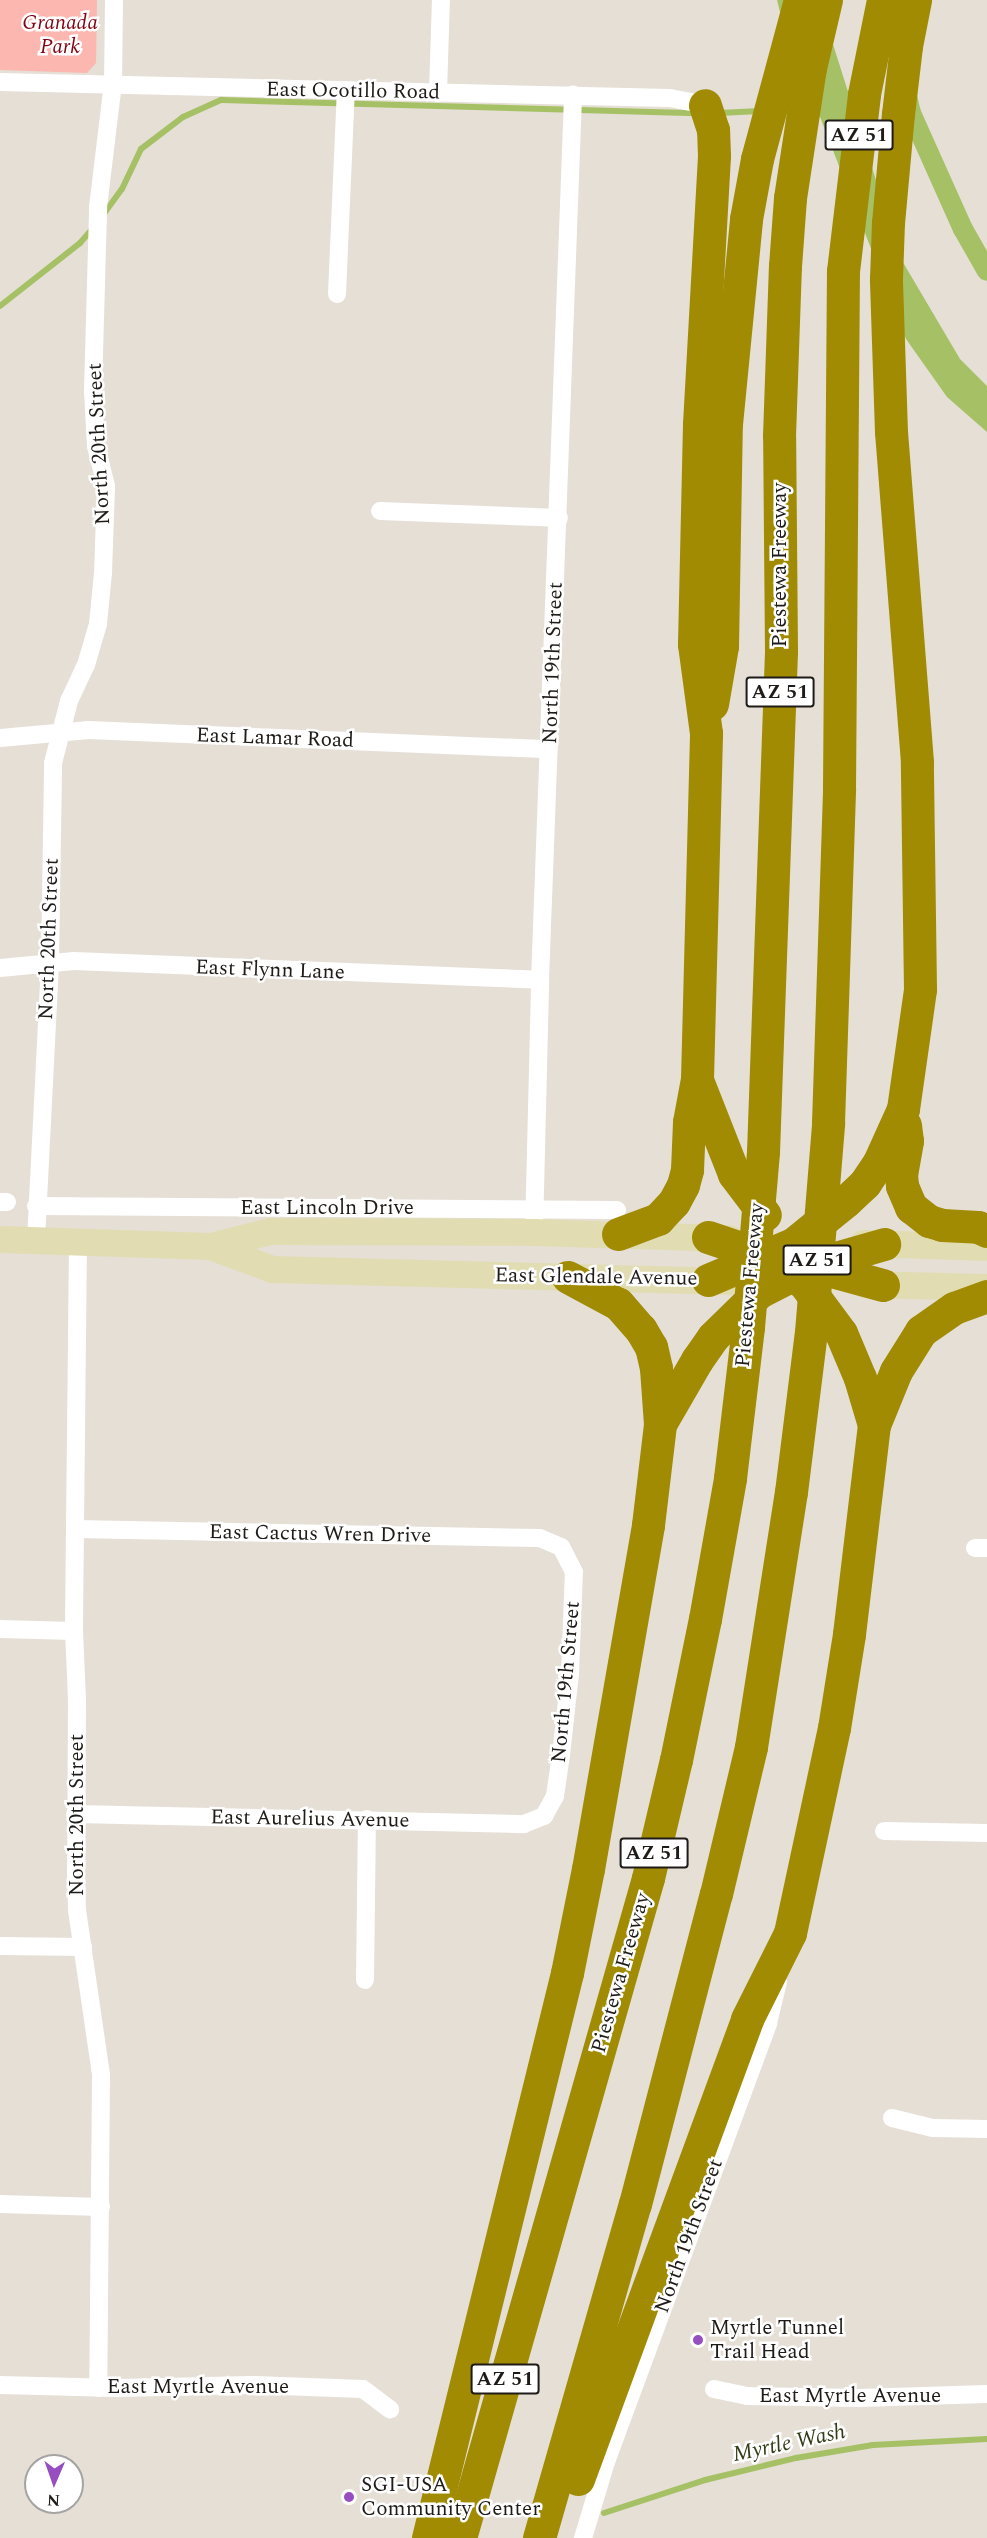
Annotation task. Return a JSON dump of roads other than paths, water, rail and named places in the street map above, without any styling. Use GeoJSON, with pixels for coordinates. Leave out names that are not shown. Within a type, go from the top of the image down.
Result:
{"type":"FeatureCollection","features":[{"type":"Feature","properties":{"kind":"highway"},"geometry":{"type":"LineString","coordinates":[[618,1222],[658,1219],[674,1202],[683,1185],[687,1170],[689,1122],[697,1078],[706,733],[722,646],[726,424],[734,320],[746,219],[757,159],[800,0]]}},
{"type":"Feature","properties":{"kind":"highway","name":"Piestewa Freeway"},"geometry":{"type":"LineString","coordinates":[[460,2538],[648,1878],[676,1760],[705,1619],[730,1478],[748,1327],[763,1152],[781,651],[779,436],[790,198],[810,68],[826,0]]}},
{"type":"Feature","properties":{"kind":"highway","name":"AZ 51"},"geometry":{"type":"LineString","coordinates":[[539,2538],[636,2204],[716,1894],[751,1747],[791,1492],[812,1320],[828,1123],[839,788],[843,271],[864,94],[883,0]]}},
{"type":"Feature","properties":{"kind":"highway"},"geometry":{"type":"LineString","coordinates":[[660,1424],[697,1360],[714,1337],[865,1183],[888,1146],[903,1108],[920,989],[917,762],[891,432],[886,330],[890,202],[904,58],[915,0]]}},
{"type":"Feature","properties":{"kind":"highway"},"geometry":{"type":"LineString","coordinates":[[705,105],[713,130],[714,156],[699,424],[694,644],[706,733]]}},
{"type":"Feature","properties":{"kind":"highway"},"geometry":{"type":"LineString","coordinates":[[697,1078],[734,1174],[769,1220],[791,1260],[841,1333],[860,1378],[874,1425]]}},
{"type":"Feature","properties":{"kind":"highway"},"geometry":{"type":"LineString","coordinates":[[903,1108],[907,1141],[901,1174],[902,1186],[911,1207],[929,1221],[942,1225],[978,1227],[987,1231]]}},
{"type":"Feature","properties":{"kind":"highway"},"geometry":{"type":"LineString","coordinates":[[708,1237],[883,1285]]}},
{"type":"Feature","properties":{"kind":"highway"},"geometry":{"type":"LineString","coordinates":[[708,1280],[791,1260],[884,1244]]}},
{"type":"Feature","properties":{"kind":"highway"},"geometry":{"type":"LineString","coordinates":[[428,2538],[509,2216],[579,1916],[648,1525],[660,1424],[656,1368],[651,1347],[641,1330],[618,1304],[568,1277]]}},
{"type":"Feature","properties":{"kind":"highway"},"geometry":{"type":"LineString","coordinates":[[560,2538],[584,2459],[743,2029],[789,1933],[834,1728],[859,1556],[874,1425],[896,1371],[921,1331],[954,1308],[987,1296]]}},
{"type":"Feature","properties":{"kind":"main road","name":"East Glendale Avenue"},"geometry":{"type":"LineString","coordinates":[[0,1239],[210,1246],[270,1231],[535,1221],[618,1222],[708,1237]]}},
{"type":"Feature","properties":{"kind":"main road"},"geometry":{"type":"LineString","coordinates":[[884,1244],[987,1247]]}},
{"type":"Feature","properties":{"kind":"main road","name":"East Glendale Avenue"},"geometry":{"type":"LineString","coordinates":[[210,1246],[272,1269],[708,1280]]}},
{"type":"Feature","properties":{"kind":"main road"},"geometry":{"type":"LineString","coordinates":[[883,1285],[987,1287]]}},
{"type":"Feature","properties":{"kind":"street","name":"North 20th Street"},"geometry":{"type":"LineString","coordinates":[[36,1240],[50,962],[53,763],[69,701],[86,665],[98,624],[103,573],[106,486],[96,446],[93,391],[98,207],[113,83],[114,0]]}},
{"type":"Feature","properties":{"kind":"street"},"geometry":{"type":"LineString","coordinates":[[438,93],[441,0]]}},
{"type":"Feature","properties":{"kind":"street","name":"East Ocotillo Road"},"geometry":{"type":"LineString","coordinates":[[0,82],[113,83],[438,93],[573,94],[670,98],[705,105]]}},
{"type":"Feature","properties":{"kind":"street"},"geometry":{"type":"LineString","coordinates":[[338,294],[346,90]]}},
{"type":"Feature","properties":{"kind":"street","name":"North 19th Street"},"geometry":{"type":"LineString","coordinates":[[535,1221],[540,980],[573,94]]}},
{"type":"Feature","properties":{"kind":"street"},"geometry":{"type":"LineString","coordinates":[[380,511],[559,518]]}},
{"type":"Feature","properties":{"kind":"street","name":"East Lamar Road"},"geometry":{"type":"LineString","coordinates":[[0,738],[89,730],[549,749]]}},
{"type":"Feature","properties":{"kind":"street","name":"East Flynn Lane"},"geometry":{"type":"LineString","coordinates":[[0,968],[50,962],[540,980]]}},
{"type":"Feature","properties":{"kind":"street","name":"East Lincoln Drive"},"geometry":{"type":"LineString","coordinates":[[36,1206],[535,1221]]}},
{"type":"Feature","properties":{"kind":"street","name":"North 20th Street"},"geometry":{"type":"LineString","coordinates":[[78,1241],[74,1631],[77,1700],[75,1814],[77,1910],[101,2075],[98,2388]]}},
{"type":"Feature","properties":{"kind":"street","name":"East Cactus Wren Drive"},"geometry":{"type":"LineString","coordinates":[[76,1529],[540,1538],[561,1547]]}},
{"type":"Feature","properties":{"kind":"street","name":"North 19th Street"},"geometry":{"type":"LineString","coordinates":[[544,1816],[555,1796],[570,1674],[574,1572],[561,1547]]}},
{"type":"Feature","properties":{"kind":"street"},"geometry":{"type":"LineString","coordinates":[[0,1629],[74,1631]]}},
{"type":"Feature","properties":{"kind":"street","name":"East Aurelius Avenue"},"geometry":{"type":"LineString","coordinates":[[75,1814],[524,1824],[544,1816]]}},
{"type":"Feature","properties":{"kind":"street"},"geometry":{"type":"LineString","coordinates":[[365,1980],[367,1819]]}},
{"type":"Feature","properties":{"kind":"street"},"geometry":{"type":"LineString","coordinates":[[884,1831],[987,1833]]}},
{"type":"Feature","properties":{"kind":"street","name":"North 19th Street"},"geometry":{"type":"LineString","coordinates":[[583,2538],[606,2462],[768,2023],[789,1933]]}},
{"type":"Feature","properties":{"kind":"street"},"geometry":{"type":"LineString","coordinates":[[0,1946],[83,1947]]}},
{"type":"Feature","properties":{"kind":"street"},"geometry":{"type":"LineString","coordinates":[[892,2118],[933,2128],[987,2129]]}},
{"type":"Feature","properties":{"kind":"street"},"geometry":{"type":"LineString","coordinates":[[0,2204],[101,2207]]}},
{"type":"Feature","properties":{"kind":"street","name":"East Myrtle Avenue"},"geometry":{"type":"LineString","coordinates":[[0,2385],[98,2388],[252,2385],[363,2389],[390,2409]]}},
{"type":"Feature","properties":{"kind":"street","name":"East Myrtle Avenue"},"geometry":{"type":"LineString","coordinates":[[714,2389],[747,2396],[837,2398],[987,2394]]}},
{"type":"Feature","properties":{"kind":"waterway"},"geometry":{"type":"LineString","coordinates":[[907,96],[911,113],[963,229],[987,271]]}},
{"type":"Feature","properties":{"kind":"waterway"},"geometry":{"type":"LineString","coordinates":[[103,215],[122,189],[141,149],[183,117],[221,100],[697,113]]}},
{"type":"Feature","properties":{"kind":"waterway"},"geometry":{"type":"LineString","coordinates":[[719,113],[760,111]]}},
{"type":"Feature","properties":{"kind":"waterway"},"geometry":{"type":"LineString","coordinates":[[0,306],[80,243],[93,228]]}},
{"type":"Feature","properties":{"kind":"waterway","name":"Myrtle Wash"},"geometry":{"type":"LineString","coordinates":[[604,2513],[705,2480],[796,2458],[873,2445],[987,2439]]}},
{"type":"Feature","properties":{"kind":"place","name":"Myrtle Tunnel Trail Head"},"geometry":{"type":"Point","coordinates":[698,2340]}},
{"type":"Feature","properties":{"kind":"place","name":"SGI-USA Community Center"},"geometry":{"type":"Point","coordinates":[349,2497]}},
{"type":"Feature","properties":{"kind":"park label","name":"Granada Park"},"geometry":{"type":"Point","coordinates":[60,35]}}]}
